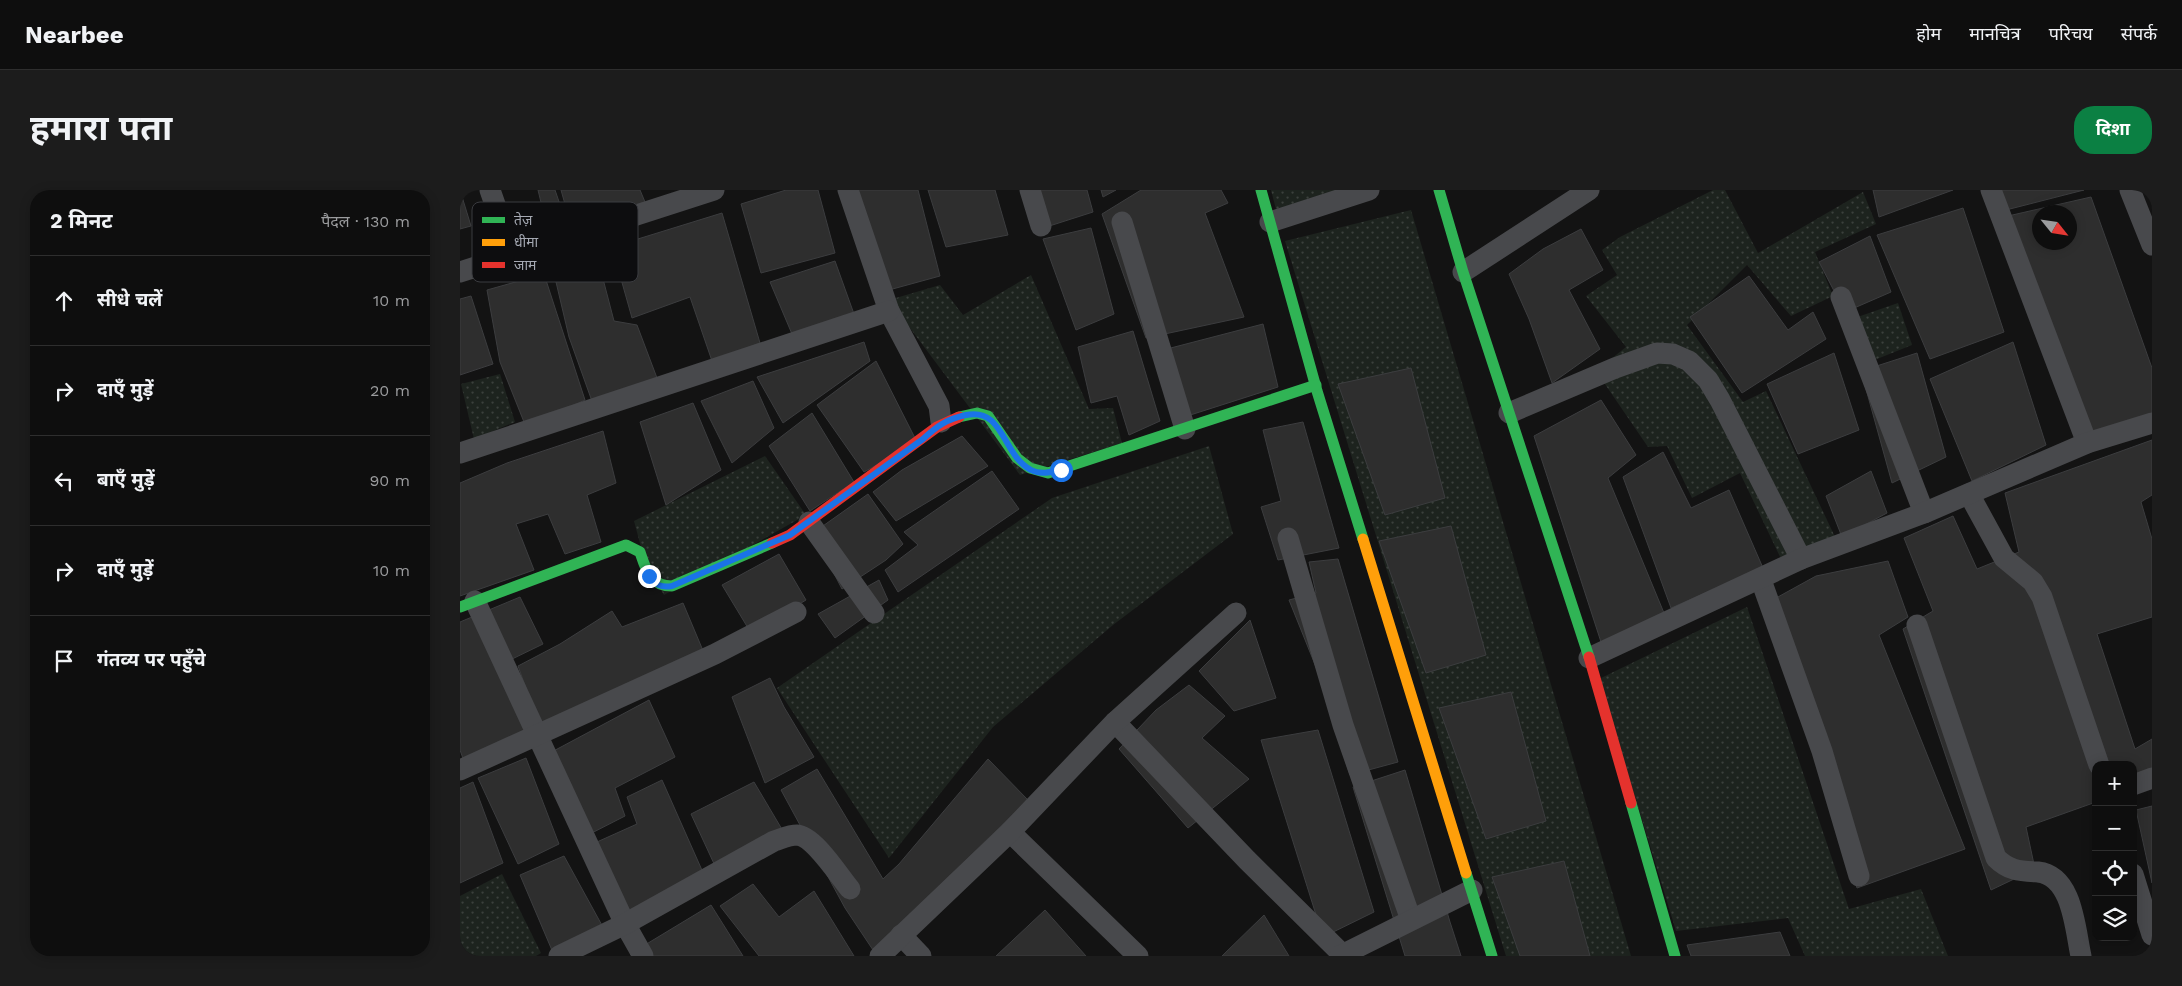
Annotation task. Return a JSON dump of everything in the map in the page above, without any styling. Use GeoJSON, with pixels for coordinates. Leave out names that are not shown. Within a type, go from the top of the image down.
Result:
{"type":"FeatureCollection","features":[{"type":"Feature","properties":{"kind":"street"},"geometry":{"type":"LineString","coordinates":[[490,190],[494,202]]}},
{"type":"Feature","properties":{"kind":"street"},"geometry":{"type":"LineString","coordinates":[[638,211],[684,194],[714,190]]}},
{"type":"Feature","properties":{"kind":"street"},"geometry":{"type":"LineString","coordinates":[[848,190],[889,311],[939,406],[941,422]]}},
{"type":"Feature","properties":{"kind":"street"},"geometry":{"type":"LineString","coordinates":[[1030,190],[1041,226]]}},
{"type":"Feature","properties":{"kind":"street"},"geometry":{"type":"LineString","coordinates":[[1261,190],[1316,386],[1492,956]]}},
{"type":"Feature","properties":{"kind":"street"},"geometry":{"type":"LineString","coordinates":[[1270,222],[1369,190]]}},
{"type":"Feature","properties":{"kind":"street"},"geometry":{"type":"LineString","coordinates":[[1439,190],[1463,272],[1589,658],[1675,956]]}},
{"type":"Feature","properties":{"kind":"street"},"geometry":{"type":"LineString","coordinates":[[1463,272],[1590,190]]}},
{"type":"Feature","properties":{"kind":"street"},"geometry":{"type":"LineString","coordinates":[[1991,190],[2087,443]]}},
{"type":"Feature","properties":{"kind":"street"},"geometry":{"type":"LineString","coordinates":[[2130,190],[2152,245]]}},
{"type":"Feature","properties":{"kind":"street"},"geometry":{"type":"LineString","coordinates":[[1122,222],[1185,429]]}},
{"type":"Feature","properties":{"kind":"street"},"geometry":{"type":"LineString","coordinates":[[460,272],[472,268]]}},
{"type":"Feature","properties":{"kind":"street"},"geometry":{"type":"LineString","coordinates":[[1842,298],[1924,513]]}},
{"type":"Feature","properties":{"kind":"street"},"geometry":{"type":"LineString","coordinates":[[460,452],[889,311]]}},
{"type":"Feature","properties":{"kind":"street"},"geometry":{"type":"LineString","coordinates":[[1509,413],[1615,368],[1657,353],[1673,354],[1689,361],[1708,380],[1720,400],[1801,559]]}},
{"type":"Feature","properties":{"kind":"street"},"geometry":{"type":"LineString","coordinates":[[643,956],[625,924],[539,734],[467,604],[612,548],[626,545],[640,552],[649,576],[655,584],[663,587],[672,586],[790,535],[923,439],[941,422],[967,415],[985,414],[993,421],[1015,456],[1031,470],[1048,473],[1316,386]]}},
{"type":"Feature","properties":{"kind":"street"},"geometry":{"type":"LineString","coordinates":[[1589,658],[1760,580],[1801,559],[1924,513],[2087,443],[2152,423]]}},
{"type":"Feature","properties":{"kind":"street"},"geometry":{"type":"LineString","coordinates":[[1969,494],[2004,558],[2033,582],[2042,598],[2098,761]]}},
{"type":"Feature","properties":{"kind":"street"},"geometry":{"type":"LineString","coordinates":[[809,522],[874,613]]}},
{"type":"Feature","properties":{"kind":"street"},"geometry":{"type":"LineString","coordinates":[[1288,538],[1363,789],[1411,920]]}},
{"type":"Feature","properties":{"kind":"street"},"geometry":{"type":"LineString","coordinates":[[1760,580],[1822,752],[1859,876]]}},
{"type":"Feature","properties":{"kind":"street"},"geometry":{"type":"LineString","coordinates":[[460,770],[715,654],[796,612]]}},
{"type":"Feature","properties":{"kind":"street"},"geometry":{"type":"LineString","coordinates":[[880,956],[1010,832],[1115,722],[1236,613]]}},
{"type":"Feature","properties":{"kind":"street"},"geometry":{"type":"LineString","coordinates":[[1917,625],[1996,858],[2004,866],[2018,872],[2052,875],[2062,886],[2069,904],[2081,956]]}},
{"type":"Feature","properties":{"kind":"street"},"geometry":{"type":"LineString","coordinates":[[1115,722],[1341,955],[1472,890]]}},
{"type":"Feature","properties":{"kind":"street"},"geometry":{"type":"LineString","coordinates":[[2137,784],[2152,778]]}},
{"type":"Feature","properties":{"kind":"street"},"geometry":{"type":"LineString","coordinates":[[1010,832],[1138,956]]}},
{"type":"Feature","properties":{"kind":"street"},"geometry":{"type":"LineString","coordinates":[[559,956],[625,924],[774,841],[788,837],[799,835],[811,840],[850,889]]}},
{"type":"Feature","properties":{"kind":"street"},"geometry":{"type":"LineString","coordinates":[[2137,887],[2152,935]]}},
{"type":"Feature","properties":{"kind":"street"},"geometry":{"type":"LineString","coordinates":[[901,936],[921,956]]}},
{"type":"Feature","properties":{"kind":"shaded area"},"geometry":{"type":"Polygon","coordinates":[[[1271,190],[1357,190],[1278,217],[1271,190]]]}},
{"type":"Feature","properties":{"kind":"shaded area"},"geometry":{"type":"Polygon","coordinates":[[[1713,190],[1725,190],[1758,253],[1863,192],[1876,224],[1815,252],[1833,296],[1791,316],[1747,265],[1687,325],[1743,402],[1766,391],[1836,539],[1782,561],[1740,473],[1692,498],[1667,446],[1648,447],[1596,371],[1626,347],[1586,296],[1617,275],[1602,250],[1620,237],[1713,190]]]}},
{"type":"Feature","properties":{"kind":"shaded area"},"geometry":{"type":"Polygon","coordinates":[[[1411,210],[1631,956],[1506,956],[1285,241],[1411,210]]]}},
{"type":"Feature","properties":{"kind":"shaded area"},"geometry":{"type":"Polygon","coordinates":[[[1031,275],[1089,409],[1113,408],[1122,443],[1020,475],[889,300],[940,285],[963,315],[1031,275]]]}},
{"type":"Feature","properties":{"kind":"shaded area"},"geometry":{"type":"Polygon","coordinates":[[[1898,303],[1912,345],[1862,365],[1843,322],[1898,303]]]}},
{"type":"Feature","properties":{"kind":"shaded area"},"geometry":{"type":"Polygon","coordinates":[[[500,374],[515,422],[474,439],[461,384],[500,374]]]}},
{"type":"Feature","properties":{"kind":"shaded area"},"geometry":{"type":"Polygon","coordinates":[[[1209,446],[1233,534],[1113,625],[993,727],[889,858],[777,688],[1052,498],[1209,446]]]}},
{"type":"Feature","properties":{"kind":"shaded area"},"geometry":{"type":"Polygon","coordinates":[[[765,456],[806,515],[664,595],[645,562],[634,521],[765,456]]]}},
{"type":"Feature","properties":{"kind":"shaded area"},"geometry":{"type":"Polygon","coordinates":[[[1747,607],[1849,909],[1921,889],[1948,956],[1805,956],[1788,918],[1676,931],[1599,679],[1747,607]]]}},
{"type":"Feature","properties":{"kind":"shaded area"},"geometry":{"type":"Polygon","coordinates":[[[502,874],[541,953],[536,956],[460,956],[460,896],[502,874]]]}},
{"type":"Feature","properties":{"kind":"building"},"geometry":{"type":"Polygon","coordinates":[[[460,190],[471,226],[460,229],[460,190]]]}},
{"type":"Feature","properties":{"kind":"building"},"geometry":{"type":"Polygon","coordinates":[[[538,190],[555,190],[559,202],[541,202],[538,190]]]}},
{"type":"Feature","properties":{"kind":"building"},"geometry":{"type":"Polygon","coordinates":[[[561,190],[640,190],[645,202],[638,205],[638,202],[564,202],[561,190]]]}},
{"type":"Feature","properties":{"kind":"building"},"geometry":{"type":"Polygon","coordinates":[[[786,190],[818,190],[835,253],[761,273],[741,204],[786,190]]]}},
{"type":"Feature","properties":{"kind":"building"},"geometry":{"type":"Polygon","coordinates":[[[846,190],[918,190],[940,276],[878,293],[846,190]]]}},
{"type":"Feature","properties":{"kind":"building"},"geometry":{"type":"Polygon","coordinates":[[[928,190],[995,190],[1008,235],[946,247],[928,190]]]}},
{"type":"Feature","properties":{"kind":"building"},"geometry":{"type":"Polygon","coordinates":[[[1029,190],[1087,190],[1093,212],[1040,229],[1029,190]]]}},
{"type":"Feature","properties":{"kind":"building"},"geometry":{"type":"Polygon","coordinates":[[[1101,190],[1116,190],[1103,197],[1101,190]]]}},
{"type":"Feature","properties":{"kind":"building"},"geometry":{"type":"Polygon","coordinates":[[[1141,190],[1221,190],[1228,203],[1205,213],[1244,317],[1146,338],[1102,214],[1141,190]]]}},
{"type":"Feature","properties":{"kind":"building"},"geometry":{"type":"Polygon","coordinates":[[[1873,190],[1953,190],[1879,217],[1873,190]]]}},
{"type":"Feature","properties":{"kind":"building"},"geometry":{"type":"Polygon","coordinates":[[[2000,190],[2084,190],[2006,210],[2000,190]]]}},
{"type":"Feature","properties":{"kind":"building"},"geometry":{"type":"Polygon","coordinates":[[[2091,197],[2152,368],[2152,413],[2087,436],[2008,216],[2032,211],[2032,250],[2077,250],[2077,205],[2056,205],[2091,197]]]}},
{"type":"Feature","properties":{"kind":"building"},"geometry":{"type":"Polygon","coordinates":[[[1963,208],[2004,332],[1930,359],[1877,235],[1963,208]]]}},
{"type":"Feature","properties":{"kind":"building"},"geometry":{"type":"Polygon","coordinates":[[[722,213],[760,343],[712,361],[690,297],[632,318],[622,282],[638,282],[638,239],[722,213]]]}},
{"type":"Feature","properties":{"kind":"building"},"geometry":{"type":"Polygon","coordinates":[[[1091,228],[1114,314],[1076,330],[1043,239],[1091,228]]]}},
{"type":"Feature","properties":{"kind":"building"},"geometry":{"type":"Polygon","coordinates":[[[1581,229],[1603,270],[1569,290],[1600,349],[1552,383],[1529,319],[1509,274],[1543,249],[1581,229]]]}},
{"type":"Feature","properties":{"kind":"building"},"geometry":{"type":"Polygon","coordinates":[[[1870,236],[1891,292],[1845,312],[1819,262],[1870,236]]]}},
{"type":"Feature","properties":{"kind":"building"},"geometry":{"type":"Polygon","coordinates":[[[835,261],[854,314],[792,334],[770,282],[835,261]]]}},
{"type":"Feature","properties":{"kind":"building"},"geometry":{"type":"Polygon","coordinates":[[[1749,276],[1788,330],[1813,312],[1826,339],[1742,393],[1690,317],[1749,276]]]}},
{"type":"Feature","properties":{"kind":"building"},"geometry":{"type":"Polygon","coordinates":[[[516,282],[547,282],[585,400],[526,427],[500,362],[487,290],[516,282]]]}},
{"type":"Feature","properties":{"kind":"building"},"geometry":{"type":"Polygon","coordinates":[[[556,282],[604,282],[614,321],[637,325],[657,378],[593,404],[569,337],[556,282]]]}},
{"type":"Feature","properties":{"kind":"building"},"geometry":{"type":"Polygon","coordinates":[[[471,296],[493,364],[460,375],[460,299],[471,296]]]}},
{"type":"Feature","properties":{"kind":"building"},"geometry":{"type":"Polygon","coordinates":[[[1263,324],[1278,387],[1184,417],[1163,350],[1263,324]]]}},
{"type":"Feature","properties":{"kind":"building"},"geometry":{"type":"Polygon","coordinates":[[[1133,331],[1160,421],[1129,435],[1117,396],[1091,403],[1078,347],[1133,331]]]}},
{"type":"Feature","properties":{"kind":"building"},"geometry":{"type":"Polygon","coordinates":[[[864,342],[870,361],[783,423],[757,377],[864,342]]]}},
{"type":"Feature","properties":{"kind":"building"},"geometry":{"type":"Polygon","coordinates":[[[2013,342],[2046,445],[1972,481],[1930,379],[2013,342]]]}},
{"type":"Feature","properties":{"kind":"building"},"geometry":{"type":"Polygon","coordinates":[[[1834,353],[1859,430],[1798,454],[1767,384],[1834,353]]]}},
{"type":"Feature","properties":{"kind":"building"},"geometry":{"type":"Polygon","coordinates":[[[1917,353],[1946,457],[1892,483],[1861,371],[1917,353]]]}},
{"type":"Feature","properties":{"kind":"building"},"geometry":{"type":"Polygon","coordinates":[[[876,361],[917,442],[864,472],[817,405],[876,361]]]}},
{"type":"Feature","properties":{"kind":"building"},"geometry":{"type":"Polygon","coordinates":[[[1411,368],[1445,498],[1385,515],[1338,384],[1411,368]]]}},
{"type":"Feature","properties":{"kind":"building"},"geometry":{"type":"Polygon","coordinates":[[[753,381],[774,428],[732,463],[701,401],[753,381]]]}},
{"type":"Feature","properties":{"kind":"building"},"geometry":{"type":"Polygon","coordinates":[[[1601,400],[1636,455],[1608,478],[1664,613],[1601,642],[1534,436],[1601,400]]]}},
{"type":"Feature","properties":{"kind":"building"},"geometry":{"type":"Polygon","coordinates":[[[693,403],[721,470],[666,505],[640,422],[693,403]]]}},
{"type":"Feature","properties":{"kind":"building"},"geometry":{"type":"Polygon","coordinates":[[[812,413],[854,482],[810,511],[769,446],[812,413]]]}},
{"type":"Feature","properties":{"kind":"building"},"geometry":{"type":"Polygon","coordinates":[[[1303,422],[1339,548],[1278,560],[1261,507],[1281,501],[1263,430],[1303,422]]]}},
{"type":"Feature","properties":{"kind":"building"},"geometry":{"type":"Polygon","coordinates":[[[603,431],[616,483],[587,495],[601,542],[565,554],[548,514],[516,524],[534,570],[460,596],[460,483],[507,463],[603,431]]]}},
{"type":"Feature","properties":{"kind":"building"},"geometry":{"type":"Polygon","coordinates":[[[962,436],[988,466],[896,521],[873,492],[902,470],[962,436]]]}},
{"type":"Feature","properties":{"kind":"building"},"geometry":{"type":"Polygon","coordinates":[[[2152,440],[2152,495],[2141,502],[2152,539],[2152,617],[2097,634],[2135,749],[2152,739],[2152,781],[2137,787],[2137,761],[2092,761],[2092,803],[2026,827],[2035,869],[1991,890],[1903,629],[1933,611],[1904,538],[1953,516],[1977,569],[2019,552],[2005,493],[2152,440]]]}},
{"type":"Feature","properties":{"kind":"building"},"geometry":{"type":"Polygon","coordinates":[[[1663,452],[1691,508],[1729,490],[1763,568],[1671,608],[1623,477],[1663,452]]]}},
{"type":"Feature","properties":{"kind":"building"},"geometry":{"type":"Polygon","coordinates":[[[992,471],[1019,509],[898,592],[885,570],[918,545],[904,532],[992,471]]]}},
{"type":"Feature","properties":{"kind":"building"},"geometry":{"type":"Polygon","coordinates":[[[1871,471],[1887,513],[1842,537],[1826,496],[1871,471]]]}},
{"type":"Feature","properties":{"kind":"building"},"geometry":{"type":"Polygon","coordinates":[[[868,494],[903,544],[886,560],[842,589],[813,533],[868,494]]]}},
{"type":"Feature","properties":{"kind":"building"},"geometry":{"type":"Polygon","coordinates":[[[1451,526],[1486,655],[1426,673],[1379,541],[1451,526]]]}},
{"type":"Feature","properties":{"kind":"building"},"geometry":{"type":"Polygon","coordinates":[[[779,554],[806,600],[751,633],[722,585],[779,554]]]}},
{"type":"Feature","properties":{"kind":"building"},"geometry":{"type":"Polygon","coordinates":[[[1338,559],[1398,762],[1350,775],[1316,667],[1289,600],[1316,593],[1309,562],[1338,559]]]}},
{"type":"Feature","properties":{"kind":"building"},"geometry":{"type":"Polygon","coordinates":[[[1888,561],[1908,617],[1879,635],[1965,849],[1857,888],[1809,726],[1767,603],[1816,576],[1888,561]]]}},
{"type":"Feature","properties":{"kind":"building"},"geometry":{"type":"Polygon","coordinates":[[[879,580],[888,600],[835,638],[818,614],[879,580]]]}},
{"type":"Feature","properties":{"kind":"building"},"geometry":{"type":"Polygon","coordinates":[[[520,597],[543,644],[506,662],[532,730],[465,764],[460,750],[460,622],[520,597]]]}},
{"type":"Feature","properties":{"kind":"building"},"geometry":{"type":"Polygon","coordinates":[[[683,603],[704,653],[540,727],[518,666],[560,644],[612,611],[622,627],[683,603]]]}},
{"type":"Feature","properties":{"kind":"building"},"geometry":{"type":"Polygon","coordinates":[[[1250,620],[1276,698],[1234,711],[1199,671],[1250,620]]]}},
{"type":"Feature","properties":{"kind":"building"},"geometry":{"type":"Polygon","coordinates":[[[770,678],[784,707],[814,757],[765,783],[732,697],[770,678]]]}},
{"type":"Feature","properties":{"kind":"building"},"geometry":{"type":"Polygon","coordinates":[[[1189,685],[1225,716],[1202,738],[1249,779],[1188,828],[1119,749],[1156,710],[1189,685]]]}},
{"type":"Feature","properties":{"kind":"building"},"geometry":{"type":"Polygon","coordinates":[[[1511,692],[1546,821],[1486,839],[1439,708],[1511,692]]]}},
{"type":"Feature","properties":{"kind":"building"},"geometry":{"type":"Polygon","coordinates":[[[649,700],[675,757],[615,788],[625,816],[580,839],[546,755],[649,700]]]}},
{"type":"Feature","properties":{"kind":"building"},"geometry":{"type":"Polygon","coordinates":[[[1318,730],[1374,912],[1323,937],[1261,740],[1318,730]]]}},
{"type":"Feature","properties":{"kind":"building"},"geometry":{"type":"Polygon","coordinates":[[[526,758],[559,844],[518,864],[478,778],[526,758]]]}},
{"type":"Feature","properties":{"kind":"building"},"geometry":{"type":"Polygon","coordinates":[[[988,759],[1028,800],[873,950],[845,908],[781,790],[817,769],[883,879],[899,864],[988,759]]]}},
{"type":"Feature","properties":{"kind":"building"},"geometry":{"type":"Polygon","coordinates":[[[1405,770],[1461,956],[1405,956],[1353,787],[1405,770]]]}},
{"type":"Feature","properties":{"kind":"building"},"geometry":{"type":"Polygon","coordinates":[[[662,780],[705,877],[618,919],[588,846],[637,824],[627,797],[662,780]]]}},
{"type":"Feature","properties":{"kind":"building"},"geometry":{"type":"Polygon","coordinates":[[[473,782],[503,863],[460,883],[460,788],[473,782]]]}},
{"type":"Feature","properties":{"kind":"building"},"geometry":{"type":"Polygon","coordinates":[[[754,782],[783,831],[716,868],[691,814],[754,782]]]}},
{"type":"Feature","properties":{"kind":"building"},"geometry":{"type":"Polygon","coordinates":[[[2152,806],[2152,883],[2137,815],[2137,810],[2152,806]]]}},
{"type":"Feature","properties":{"kind":"building"},"geometry":{"type":"Polygon","coordinates":[[[564,856],[604,929],[554,955],[520,875],[564,856]]]}},
{"type":"Feature","properties":{"kind":"building"},"geometry":{"type":"Polygon","coordinates":[[[1564,861],[1590,956],[1520,956],[1492,877],[1564,861]]]}},
{"type":"Feature","properties":{"kind":"building"},"geometry":{"type":"Polygon","coordinates":[[[753,884],[779,917],[814,891],[854,956],[759,956],[720,906],[753,884]]]}},
{"type":"Feature","properties":{"kind":"building"},"geometry":{"type":"Polygon","coordinates":[[[711,905],[743,956],[632,956],[630,954],[711,905]]]}},
{"type":"Feature","properties":{"kind":"building"},"geometry":{"type":"Polygon","coordinates":[[[1045,910],[1086,956],[996,956],[1045,910]]]}},
{"type":"Feature","properties":{"kind":"building"},"geometry":{"type":"Polygon","coordinates":[[[1264,915],[1289,956],[1222,956],[1264,915]]]}},
{"type":"Feature","properties":{"kind":"building"},"geometry":{"type":"Polygon","coordinates":[[[1780,932],[1790,956],[1691,956],[1687,945],[1780,932]]]}},
{"type":"Feature","properties":{"kind":"traffic: fast"},"geometry":{"type":"LineString","coordinates":[[1261,190],[1317,391],[1363,539]]}},
{"type":"Feature","properties":{"kind":"traffic: fast"},"geometry":{"type":"LineString","coordinates":[[1439,190],[1463,272],[1589,657]]}},
{"type":"Feature","properties":{"kind":"traffic: fast"},"geometry":{"type":"LineString","coordinates":[[959,417],[977,413],[988,416],[1017,458],[1030,468],[1048,473],[1316,385]]}},
{"type":"Feature","properties":{"kind":"traffic: fast"},"geometry":{"type":"LineString","coordinates":[[460,607],[626,545],[640,552],[647,571],[654,580],[672,586],[772,543]]}},
{"type":"Feature","properties":{"kind":"traffic: fast"},"geometry":{"type":"LineString","coordinates":[[1631,803],[1675,956]]}},
{"type":"Feature","properties":{"kind":"traffic: fast"},"geometry":{"type":"LineString","coordinates":[[1466,873],[1492,956]]}},
{"type":"Feature","properties":{"kind":"traffic: slow"},"geometry":{"type":"LineString","coordinates":[[1363,539],[1466,873]]}},
{"type":"Feature","properties":{"kind":"traffic: jam"},"geometry":{"type":"LineString","coordinates":[[772,543],[790,535],[937,427],[959,417]]}},
{"type":"Feature","properties":{"kind":"traffic: jam"},"geometry":{"type":"LineString","coordinates":[[1589,657],[1631,803]]}},
{"type":"Feature","properties":{"kind":"route"},"geometry":{"type":"LineString","coordinates":[[649,576],[655,584],[663,587],[672,586],[790,535],[923,439],[941,422],[952,418],[977,413],[985,414],[993,421],[1015,456],[1031,470],[1048,473],[1061,470]]}}]}
